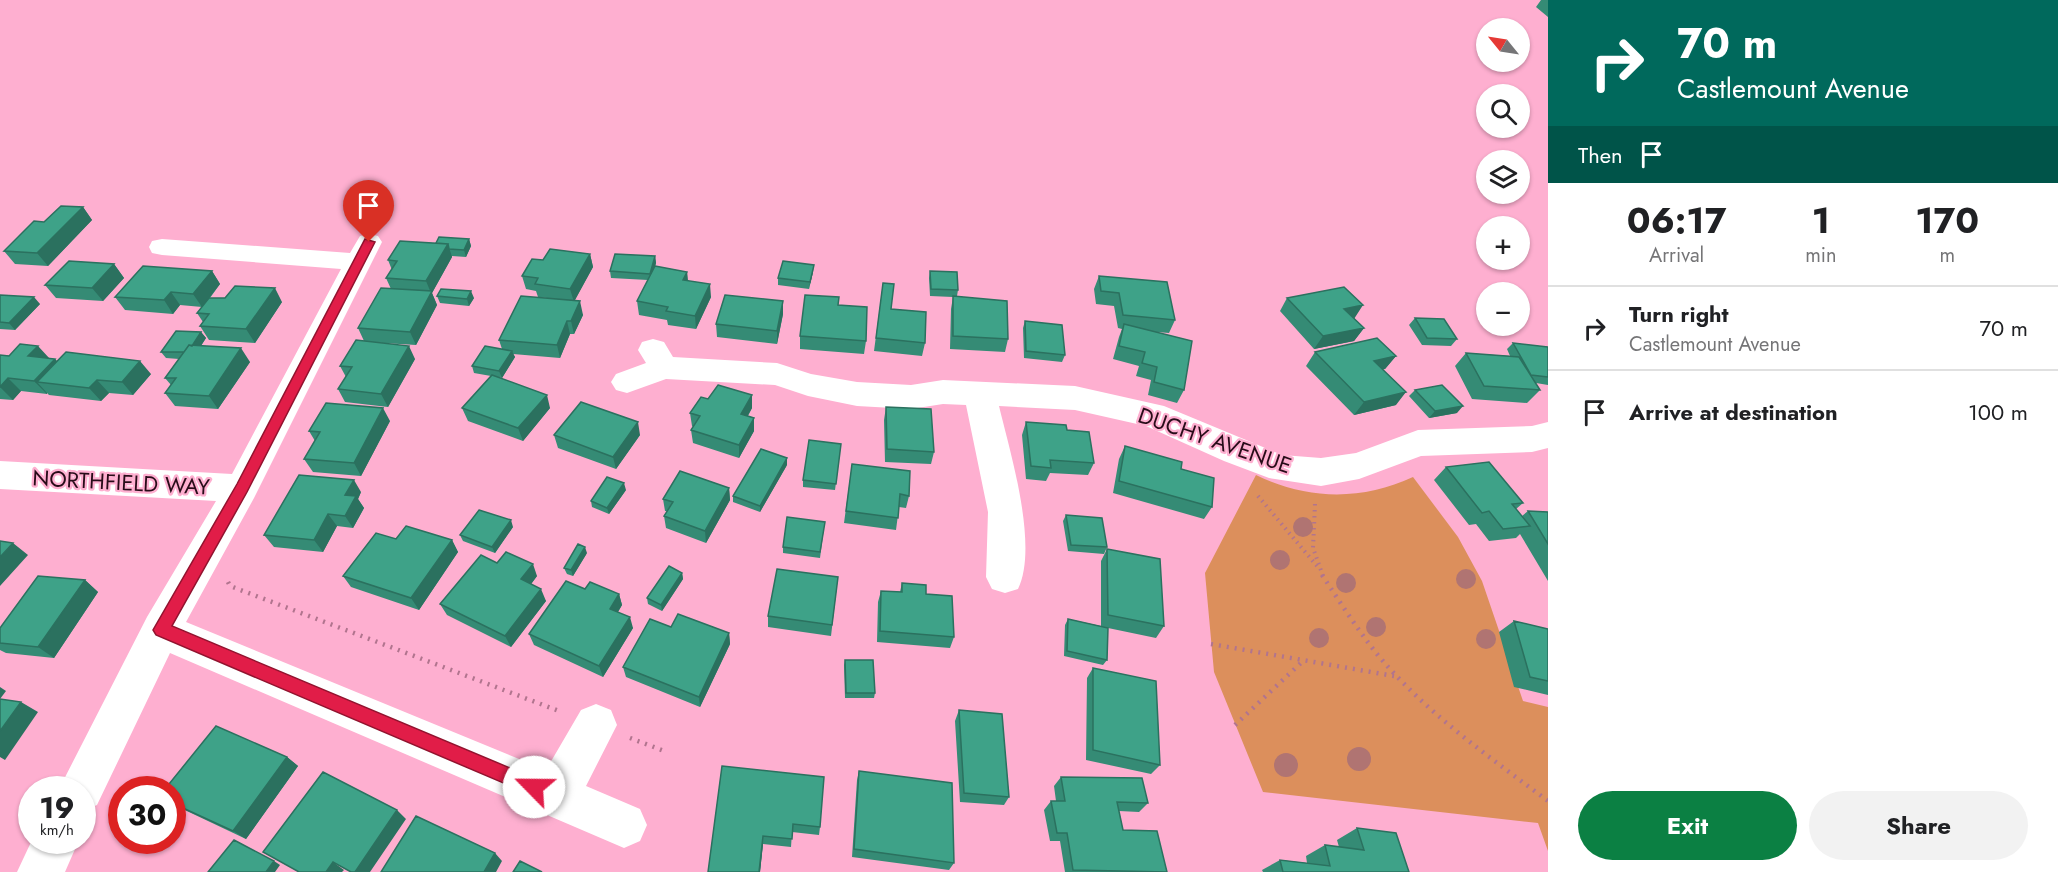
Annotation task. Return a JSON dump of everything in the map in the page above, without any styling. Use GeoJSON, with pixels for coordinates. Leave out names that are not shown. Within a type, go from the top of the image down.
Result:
{"type":"FeatureCollection","features":[{"type":"Feature","properties":{"kind":"street"},"geometry":{"type":"LineString","coordinates":[[88,776],[161,630],[242,488],[364,252],[162,247]]}},
{"type":"Feature","properties":{"kind":"street","name":"DUCHY AVENUE"},"geometry":{"type":"LineString","coordinates":[[627,382],[659,359],[777,374],[808,385],[857,394],[911,397],[943,392],[1075,398],[1153,415],[1236,453],[1281,468],[1321,472],[1359,466],[1418,443],[1543,444]]}},
{"type":"Feature","properties":{"kind":"street"},"geometry":{"type":"LineString","coordinates":[[980,394],[1006,512],[1005,577]]}},
{"type":"Feature","properties":{"kind":"street","name":"NORTHFIELD WAY"},"geometry":{"type":"LineString","coordinates":[[0,475],[242,488]]}},
{"type":"Feature","properties":{"kind":"street"},"geometry":{"type":"LineString","coordinates":[[161,630],[624,825]]}},
{"type":"Feature","properties":{"kind":"street"},"geometry":{"type":"LineString","coordinates":[[556,796],[596,725]]}},
{"type":"Feature","properties":{"kind":"street"},"geometry":{"type":"LineString","coordinates":[[40,872],[49,854]]}},
{"type":"Feature","properties":{"kind":"path"},"geometry":{"type":"LineString","coordinates":[[1236,453],[1244,475],[1258,496],[1284,530],[1319,569]]}},
{"type":"Feature","properties":{"kind":"path"},"geometry":{"type":"LineString","coordinates":[[1321,472],[1312,520],[1314,556],[1319,569],[1348,617],[1394,676],[1463,737],[1548,801]]}},
{"type":"Feature","properties":{"kind":"path"},"geometry":{"type":"LineString","coordinates":[[211,543],[230,586],[667,752]]}},
{"type":"Feature","properties":{"kind":"path"},"geometry":{"type":"LineString","coordinates":[[1212,644],[1394,676]]}},
{"type":"Feature","properties":{"kind":"path"},"geometry":{"type":"LineString","coordinates":[[1235,725],[1304,660]]}},
{"type":"Feature","properties":{"kind":"shaded area"},"geometry":{"type":"Polygon","coordinates":[[[1256,475],[1295,489],[1334,494],[1354,494],[1374,490],[1413,477],[1458,537],[1482,581],[1523,701],[1548,707],[1548,851],[1538,823],[1263,792],[1214,672],[1205,573],[1256,475]]]}},
{"type":"Feature","properties":{"kind":"building"},"geometry":{"type":"Polygon","coordinates":[[[61,206],[83,207],[37,253],[4,251],[34,221],[44,222],[61,206]]]}},
{"type":"Feature","properties":{"kind":"building"},"geometry":{"type":"Polygon","coordinates":[[[439,237],[469,239],[464,250],[449,249],[448,244],[436,243],[439,237]]]}},
{"type":"Feature","properties":{"kind":"building"},"geometry":{"type":"Polygon","coordinates":[[[400,241],[448,244],[426,281],[386,278],[397,261],[388,260],[400,241]]]}},
{"type":"Feature","properties":{"kind":"building"},"geometry":{"type":"Polygon","coordinates":[[[550,249],[590,254],[570,289],[535,284],[538,278],[522,276],[532,259],[543,260],[550,249]]]}},
{"type":"Feature","properties":{"kind":"building"},"geometry":{"type":"Polygon","coordinates":[[[615,254],[655,256],[650,274],[610,271],[615,254]]]}},
{"type":"Feature","properties":{"kind":"building"},"geometry":{"type":"Polygon","coordinates":[[[69,261],[114,264],[92,288],[45,285],[69,261]]]}},
{"type":"Feature","properties":{"kind":"building"},"geometry":{"type":"Polygon","coordinates":[[[783,261],[814,265],[810,282],[778,278],[783,261]]]}},
{"type":"Feature","properties":{"kind":"building"},"geometry":{"type":"Polygon","coordinates":[[[143,266],[212,271],[193,294],[171,292],[164,300],[115,297],[143,266]]]}},
{"type":"Feature","properties":{"kind":"building"},"geometry":{"type":"Polygon","coordinates":[[[655,266],[687,272],[683,280],[710,284],[695,316],[666,311],[668,307],[637,301],[655,266]]]}},
{"type":"Feature","properties":{"kind":"building"},"geometry":{"type":"Polygon","coordinates":[[[930,271],[957,272],[958,290],[931,289],[930,271]]]}},
{"type":"Feature","properties":{"kind":"building"},"geometry":{"type":"Polygon","coordinates":[[[1099,276],[1167,282],[1175,320],[1123,315],[1119,293],[1101,291],[1099,276]]]}},
{"type":"Feature","properties":{"kind":"building"},"geometry":{"type":"Polygon","coordinates":[[[883,283],[894,284],[891,309],[926,312],[925,343],[876,338],[883,283]]]}},
{"type":"Feature","properties":{"kind":"building"},"geometry":{"type":"Polygon","coordinates":[[[235,286],[275,288],[246,329],[200,326],[209,314],[197,313],[209,298],[225,298],[235,286]]]}},
{"type":"Feature","properties":{"kind":"building"},"geometry":{"type":"Polygon","coordinates":[[[1344,287],[1363,305],[1344,309],[1364,328],[1323,336],[1287,298],[1344,287]]]}},
{"type":"Feature","properties":{"kind":"building"},"geometry":{"type":"Polygon","coordinates":[[[381,288],[432,291],[410,332],[358,328],[381,288]]]}},
{"type":"Feature","properties":{"kind":"building"},"geometry":{"type":"Polygon","coordinates":[[[441,289],[471,291],[467,299],[437,296],[441,289]]]}},
{"type":"Feature","properties":{"kind":"building"},"geometry":{"type":"Polygon","coordinates":[[[0,295],[34,297],[9,323],[0,322],[0,295]]]}},
{"type":"Feature","properties":{"kind":"building"},"geometry":{"type":"Polygon","coordinates":[[[725,295],[783,301],[777,331],[716,324],[725,295]]]}},
{"type":"Feature","properties":{"kind":"building"},"geometry":{"type":"Polygon","coordinates":[[[805,295],[839,297],[838,305],[867,307],[866,341],[800,336],[805,295]]]}},
{"type":"Feature","properties":{"kind":"building"},"geometry":{"type":"Polygon","coordinates":[[[521,296],[580,301],[571,321],[567,321],[557,345],[499,340],[521,296]]]}},
{"type":"Feature","properties":{"kind":"building"},"geometry":{"type":"Polygon","coordinates":[[[953,296],[1007,301],[1008,339],[953,336],[953,296]]]}},
{"type":"Feature","properties":{"kind":"building"},"geometry":{"type":"Polygon","coordinates":[[[1415,318],[1444,319],[1457,339],[1427,338],[1415,318]]]}},
{"type":"Feature","properties":{"kind":"building"},"geometry":{"type":"Polygon","coordinates":[[[1025,321],[1062,325],[1065,355],[1026,351],[1025,321]]]}},
{"type":"Feature","properties":{"kind":"building"},"geometry":{"type":"Polygon","coordinates":[[[1124,324],[1192,341],[1184,390],[1154,382],[1157,367],[1142,363],[1145,352],[1119,346],[1124,324]]]}},
{"type":"Feature","properties":{"kind":"building"},"geometry":{"type":"Polygon","coordinates":[[[176,331],[201,332],[192,346],[189,345],[184,352],[161,352],[176,331]]]}},
{"type":"Feature","properties":{"kind":"building"},"geometry":{"type":"Polygon","coordinates":[[[1377,338],[1396,356],[1374,361],[1406,392],[1364,402],[1315,352],[1377,338]]]}},
{"type":"Feature","properties":{"kind":"building"},"geometry":{"type":"Polygon","coordinates":[[[356,340],[409,346],[381,394],[338,389],[352,367],[340,366],[356,340]]]}},
{"type":"Feature","properties":{"kind":"building"},"geometry":{"type":"Polygon","coordinates":[[[1513,343],[1548,347],[1548,377],[1531,375],[1513,343]]]}},
{"type":"Feature","properties":{"kind":"building"},"geometry":{"type":"Polygon","coordinates":[[[20,344],[38,346],[28,356],[55,359],[34,381],[8,378],[0,387],[0,355],[9,356],[20,344]]]}},
{"type":"Feature","properties":{"kind":"building"},"geometry":{"type":"Polygon","coordinates":[[[189,345],[241,348],[209,396],[165,393],[176,378],[165,378],[189,345]]]}},
{"type":"Feature","properties":{"kind":"building"},"geometry":{"type":"Polygon","coordinates":[[[485,346],[512,351],[499,371],[472,366],[485,346]]]}},
{"type":"Feature","properties":{"kind":"building"},"geometry":{"type":"Polygon","coordinates":[[[66,352],[140,361],[122,382],[97,380],[89,388],[37,382],[66,352]]]}},
{"type":"Feature","properties":{"kind":"building"},"geometry":{"type":"Polygon","coordinates":[[[1466,353],[1519,357],[1540,390],[1484,386],[1466,353]]]}},
{"type":"Feature","properties":{"kind":"building"},"geometry":{"type":"Polygon","coordinates":[[[492,375],[547,395],[518,428],[462,408],[492,375]]]}},
{"type":"Feature","properties":{"kind":"building"},"geometry":{"type":"Polygon","coordinates":[[[718,385],[752,395],[741,414],[754,418],[739,445],[691,430],[700,416],[690,413],[701,397],[708,399],[718,385]]]}},
{"type":"Feature","properties":{"kind":"building"},"geometry":{"type":"Polygon","coordinates":[[[1442,385],[1463,406],[1435,411],[1415,390],[1442,385]]]}},
{"type":"Feature","properties":{"kind":"building"},"geometry":{"type":"Polygon","coordinates":[[[581,402],[638,422],[613,457],[554,435],[581,402]]]}},
{"type":"Feature","properties":{"kind":"building"},"geometry":{"type":"Polygon","coordinates":[[[326,403],[383,408],[354,463],[304,459],[320,432],[309,431],[326,403]]]}},
{"type":"Feature","properties":{"kind":"building"},"geometry":{"type":"Polygon","coordinates":[[[886,407],[931,409],[934,452],[887,449],[886,407]]]}},
{"type":"Feature","properties":{"kind":"building"},"geometry":{"type":"Polygon","coordinates":[[[1026,422],[1066,425],[1067,430],[1089,432],[1094,463],[1050,460],[1051,468],[1031,466],[1026,422]]]}},
{"type":"Feature","properties":{"kind":"building"},"geometry":{"type":"Polygon","coordinates":[[[809,440],[841,444],[836,484],[803,480],[809,440]]]}},
{"type":"Feature","properties":{"kind":"building"},"geometry":{"type":"Polygon","coordinates":[[[1125,446],[1182,462],[1181,469],[1214,478],[1212,507],[1119,481],[1125,446]]]}},
{"type":"Feature","properties":{"kind":"building"},"geometry":{"type":"Polygon","coordinates":[[[761,449],[787,458],[760,506],[733,496],[761,449]]]}},
{"type":"Feature","properties":{"kind":"building"},"geometry":{"type":"Polygon","coordinates":[[[1489,462],[1523,503],[1512,504],[1530,526],[1503,529],[1489,511],[1482,513],[1446,467],[1489,462]]]}},
{"type":"Feature","properties":{"kind":"building"},"geometry":{"type":"Polygon","coordinates":[[[852,464],[910,471],[909,496],[900,494],[898,518],[846,511],[852,464]]]}},
{"type":"Feature","properties":{"kind":"building"},"geometry":{"type":"Polygon","coordinates":[[[680,471],[729,488],[705,531],[664,516],[673,502],[663,499],[680,471]]]}},
{"type":"Feature","properties":{"kind":"building"},"geometry":{"type":"Polygon","coordinates":[[[299,475],[354,480],[345,495],[356,496],[345,516],[328,514],[314,540],[264,535],[299,475]]]}},
{"type":"Feature","properties":{"kind":"building"},"geometry":{"type":"Polygon","coordinates":[[[607,477],[624,483],[607,508],[591,501],[607,477]]]}},
{"type":"Feature","properties":{"kind":"building"},"geometry":{"type":"Polygon","coordinates":[[[479,510],[511,520],[492,547],[460,535],[479,510]]]}},
{"type":"Feature","properties":{"kind":"building"},"geometry":{"type":"Polygon","coordinates":[[[1528,511],[1548,512],[1548,544],[1528,511]]]}},
{"type":"Feature","properties":{"kind":"building"},"geometry":{"type":"Polygon","coordinates":[[[1066,515],[1102,518],[1107,547],[1071,545],[1066,515]]]}},
{"type":"Feature","properties":{"kind":"building"},"geometry":{"type":"Polygon","coordinates":[[[787,517],[825,522],[820,552],[783,547],[787,517]]]}},
{"type":"Feature","properties":{"kind":"building"},"geometry":{"type":"Polygon","coordinates":[[[406,526],[452,540],[411,598],[343,576],[376,533],[396,539],[406,526]]]}},
{"type":"Feature","properties":{"kind":"building"},"geometry":{"type":"Polygon","coordinates":[[[0,541],[13,543],[0,557],[0,541]]]}},
{"type":"Feature","properties":{"kind":"building"},"geometry":{"type":"Polygon","coordinates":[[[578,544],[585,547],[571,570],[564,568],[578,544]]]}},
{"type":"Feature","properties":{"kind":"building"},"geometry":{"type":"Polygon","coordinates":[[[1107,549],[1160,559],[1164,626],[1108,615],[1107,549]]]}},
{"type":"Feature","properties":{"kind":"building"},"geometry":{"type":"Polygon","coordinates":[[[506,552],[533,564],[521,579],[541,589],[505,636],[440,604],[481,555],[497,563],[506,552]]]}},
{"type":"Feature","properties":{"kind":"building"},"geometry":{"type":"Polygon","coordinates":[[[669,566],[682,573],[661,605],[647,598],[669,566]]]}},
{"type":"Feature","properties":{"kind":"building"},"geometry":{"type":"Polygon","coordinates":[[[777,569],[838,577],[832,625],[768,616],[777,569]]]}},
{"type":"Feature","properties":{"kind":"building"},"geometry":{"type":"Polygon","coordinates":[[[38,576],[85,580],[38,647],[0,643],[0,628],[38,576]]]}},
{"type":"Feature","properties":{"kind":"building"},"geometry":{"type":"Polygon","coordinates":[[[566,581],[585,589],[590,582],[619,594],[610,609],[630,617],[599,666],[529,634],[566,581]]]}},
{"type":"Feature","properties":{"kind":"building"},"geometry":{"type":"Polygon","coordinates":[[[902,583],[926,585],[926,594],[952,596],[954,637],[880,631],[881,591],[902,592],[902,583]]]}},
{"type":"Feature","properties":{"kind":"building"},"geometry":{"type":"Polygon","coordinates":[[[678,614],[729,633],[699,697],[623,667],[650,619],[671,627],[678,614]]]}},
{"type":"Feature","properties":{"kind":"building"},"geometry":{"type":"Polygon","coordinates":[[[1068,619],[1108,628],[1107,660],[1067,651],[1068,619]]]}},
{"type":"Feature","properties":{"kind":"building"},"geometry":{"type":"Polygon","coordinates":[[[1514,621],[1548,629],[1548,681],[1530,677],[1514,621]]]}},
{"type":"Feature","properties":{"kind":"building"},"geometry":{"type":"Polygon","coordinates":[[[845,660],[873,660],[875,693],[846,693],[845,660]]]}},
{"type":"Feature","properties":{"kind":"building"},"geometry":{"type":"Polygon","coordinates":[[[1093,668],[1156,681],[1160,765],[1093,750],[1093,668]]]}},
{"type":"Feature","properties":{"kind":"building"},"geometry":{"type":"Polygon","coordinates":[[[0,699],[21,702],[0,731],[0,699]]]}},
{"type":"Feature","properties":{"kind":"building"},"geometry":{"type":"Polygon","coordinates":[[[959,710],[1002,714],[1009,797],[964,793],[959,710]]]}},
{"type":"Feature","properties":{"kind":"building"},"geometry":{"type":"Polygon","coordinates":[[[216,726],[287,757],[233,831],[186,809],[186,776],[176,776],[216,726]]]}},
{"type":"Feature","properties":{"kind":"building"},"geometry":{"type":"Polygon","coordinates":[[[722,766],[824,777],[820,827],[793,824],[792,839],[763,836],[759,872],[708,872],[722,766]]]}},
{"type":"Feature","properties":{"kind":"building"},"geometry":{"type":"Polygon","coordinates":[[[859,771],[952,783],[954,863],[854,849],[859,771]]]}},
{"type":"Feature","properties":{"kind":"building"},"geometry":{"type":"Polygon","coordinates":[[[323,772],[397,810],[355,872],[333,862],[326,872],[299,872],[263,852],[323,772]]]}},
{"type":"Feature","properties":{"kind":"building"},"geometry":{"type":"Polygon","coordinates":[[[1061,777],[1142,778],[1148,803],[1117,802],[1123,830],[1157,831],[1167,872],[1073,870],[1067,833],[1057,833],[1051,801],[1065,801],[1061,777]]]}},
{"type":"Feature","properties":{"kind":"building"},"geometry":{"type":"Polygon","coordinates":[[[416,816],[495,853],[484,872],[381,872],[416,816]]]}},
{"type":"Feature","properties":{"kind":"building"},"geometry":{"type":"Polygon","coordinates":[[[1357,828],[1396,833],[1409,872],[1283,872],[1280,860],[1330,866],[1325,845],[1364,850],[1357,828]]]}},
{"type":"Feature","properties":{"kind":"building"},"geometry":{"type":"Polygon","coordinates":[[[234,840],[274,861],[266,872],[208,872],[234,840]]]}},
{"type":"Feature","properties":{"kind":"building"},"geometry":{"type":"Polygon","coordinates":[[[520,861],[542,872],[513,872],[520,861]]]}},
{"type":"Feature","properties":{"kind":"route"},"geometry":{"type":"LineString","coordinates":[[369,242],[242,488],[161,630],[534,787]]}}]}
